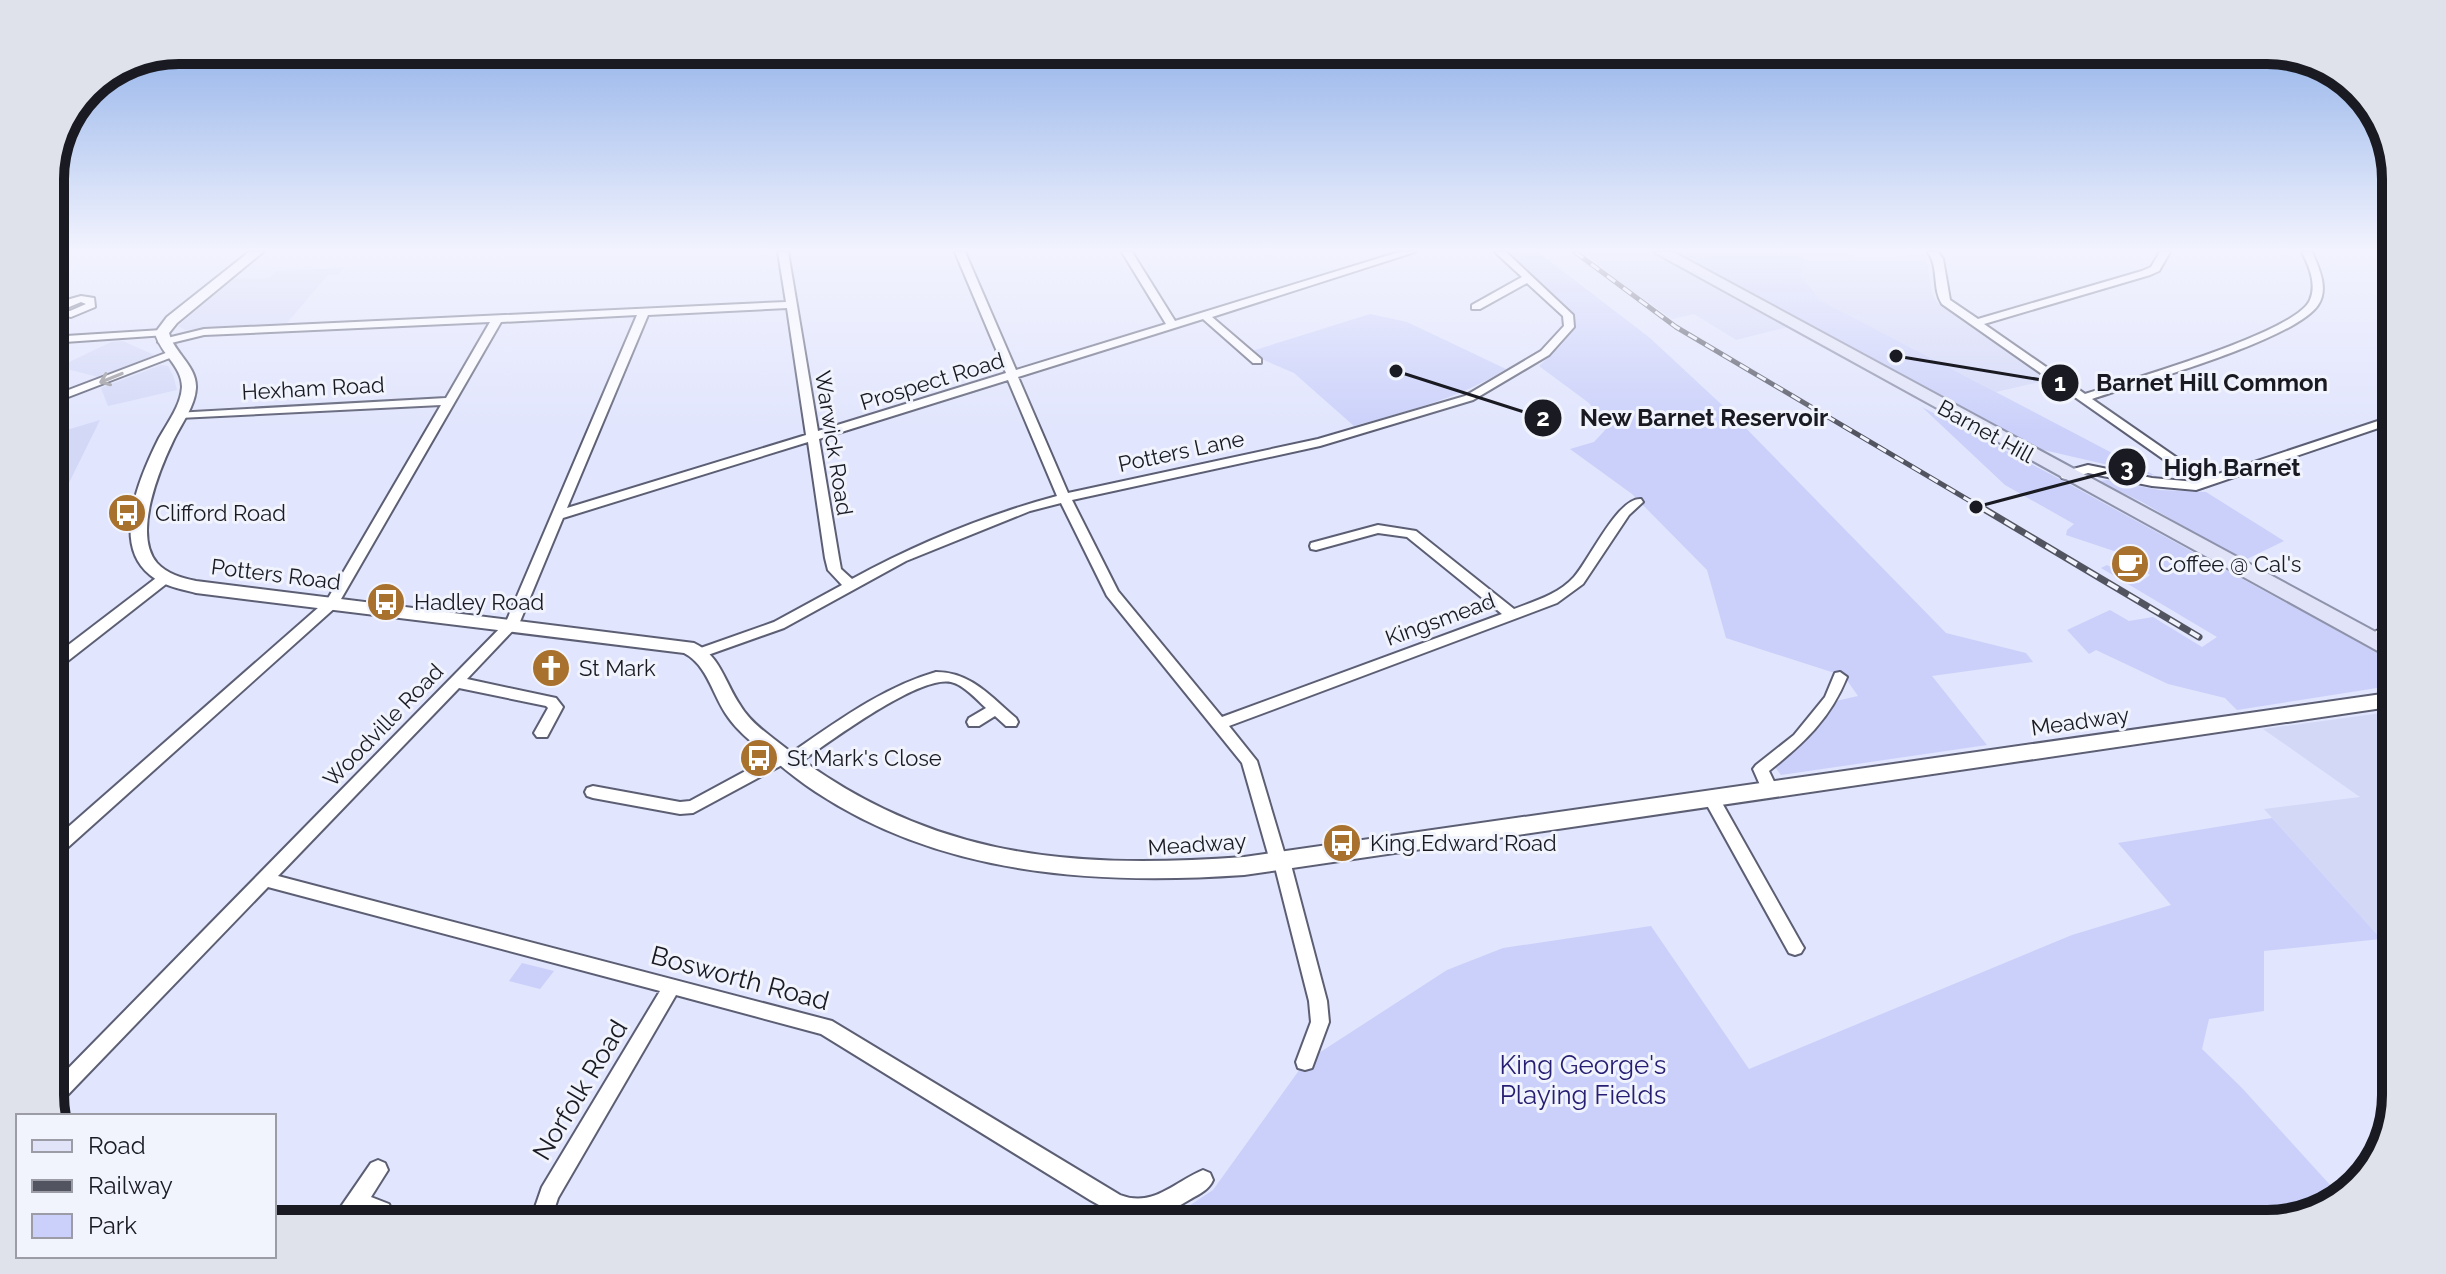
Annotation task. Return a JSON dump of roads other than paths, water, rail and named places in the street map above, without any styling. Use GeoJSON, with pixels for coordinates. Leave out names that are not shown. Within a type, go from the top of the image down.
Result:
{"type":"FeatureCollection","features":[{"type":"Feature","properties":{"kind":"main road","name":"Barnet Hill"},"geometry":{"type":"LineString","coordinates":[[1769,311],[2382,646]]}},
{"type":"Feature","properties":{"kind":"street"},"geometry":{"type":"LineString","coordinates":[[166,343],[172,320],[183,311]]}},
{"type":"Feature","properties":{"kind":"street"},"geometry":{"type":"LineString","coordinates":[[64,394],[166,343],[204,332],[656,311]]}},
{"type":"Feature","properties":{"kind":"street","name":"Warwick Road"},"geometry":{"type":"LineString","coordinates":[[793,311],[835,570],[851,586]]}},
{"type":"Feature","properties":{"kind":"street"},"geometry":{"type":"LineString","coordinates":[[985,311],[1064,497],[1121,607],[1249,761],[1318,1001],[1320,1022],[1305,1062]]}},
{"type":"Feature","properties":{"kind":"street"},"geometry":{"type":"LineString","coordinates":[[1163,311],[1173,327]]}},
{"type":"Feature","properties":{"kind":"street","name":"Prospect Road"},"geometry":{"type":"LineString","coordinates":[[556,516],[1222,311]]}},
{"type":"Feature","properties":{"kind":"street","name":"Potters Lane"},"geometry":{"type":"LineString","coordinates":[[700,653],[779,625],[932,544],[1064,497],[1320,442],[1469,398],[1545,353],[1569,327],[1568,315],[1564,311]]}},
{"type":"Feature","properties":{"kind":"street"},"geometry":{"type":"LineString","coordinates":[[1961,311],[2205,483]]}},
{"type":"Feature","properties":{"kind":"street"},"geometry":{"type":"LineString","coordinates":[[1976,323],[2015,311]]}},
{"type":"Feature","properties":{"kind":"street"},"geometry":{"type":"LineString","coordinates":[[2084,398],[2265,335],[2298,320],[2307,311]]}},
{"type":"Feature","properties":{"kind":"street","name":"Woodville Road"},"geometry":{"type":"LineString","coordinates":[[64,1086],[512,624],[644,312]]}},
{"type":"Feature","properties":{"kind":"street"},"geometry":{"type":"LineString","coordinates":[[1206,317],[1257,361]]}},
{"type":"Feature","properties":{"kind":"street"},"geometry":{"type":"LineString","coordinates":[[64,841],[332,603],[497,319]]}},
{"type":"Feature","properties":{"kind":"street"},"geometry":{"type":"LineString","coordinates":[[64,340],[166,343]]}},
{"type":"Feature","properties":{"kind":"street"},"geometry":{"type":"LineString","coordinates":[[64,656],[165,578],[145,560],[138,540],[151,475],[179,415],[189,385],[183,366],[166,343]]}},
{"type":"Feature","properties":{"kind":"street","name":"Hexham Road"},"geometry":{"type":"LineString","coordinates":[[179,415],[450,401]]}},
{"type":"Feature","properties":{"kind":"street"},"geometry":{"type":"LineString","coordinates":[[2066,475],[2088,469],[2187,486],[2205,483],[2382,423]]}},
{"type":"Feature","properties":{"kind":"street","name":"Kingsmead"},"geometry":{"type":"LineString","coordinates":[[1219,724],[1552,600],[1578,581],[1625,512],[1637,502]]}},
{"type":"Feature","properties":{"kind":"street"},"geometry":{"type":"LineString","coordinates":[[1316,546],[1378,529],[1411,534],[1514,616]]}},
{"type":"Feature","properties":{"kind":"street"},"geometry":{"type":"LineString","coordinates":[[1335,541],[1344,553]]}},
{"type":"Feature","properties":{"kind":"street","name":"Potters Road"},"geometry":{"type":"LineString","coordinates":[[165,578],[196,587],[679,644],[700,653]]}},
{"type":"Feature","properties":{"kind":"street"},"geometry":{"type":"LineString","coordinates":[[2371,640],[2382,633]]}},
{"type":"Feature","properties":{"kind":"street","name":"Meadway"},"geometry":{"type":"LineString","coordinates":[[700,653],[737,715],[785,760],[830,792],[882,819],[952,844],[1013,861],[1130,873],[1205,870],[1280,861],[2382,701]]}},
{"type":"Feature","properties":{"kind":"street"},"geometry":{"type":"LineString","coordinates":[[593,792],[693,807],[785,760],[929,677],[955,677],[1011,722]]}},
{"type":"Feature","properties":{"kind":"street"},"geometry":{"type":"LineString","coordinates":[[1770,790],[1761,769],[1799,739],[1831,699],[1840,677]]}},
{"type":"Feature","properties":{"kind":"street"},"geometry":{"type":"LineString","coordinates":[[456,682],[551,702],[556,707],[542,733]]}},
{"type":"Feature","properties":{"kind":"street"},"geometry":{"type":"LineString","coordinates":[[974,722],[995,709]]}},
{"type":"Feature","properties":{"kind":"street"},"geometry":{"type":"LineString","coordinates":[[1711,798],[1795,948]]}},
{"type":"Feature","properties":{"kind":"street","name":"Bosworth Road"},"geometry":{"type":"LineString","coordinates":[[265,879],[826,1027],[1127,1210],[1149,1210],[1172,1200],[1203,1180]]}},
{"type":"Feature","properties":{"kind":"street","name":"Norfolk Road"},"geometry":{"type":"LineString","coordinates":[[544,1210],[549,1194],[672,986]]}},
{"type":"Feature","properties":{"kind":"street"},"geometry":{"type":"LineString","coordinates":[[349,1210],[378,1170]]}},
{"type":"Feature","properties":{"kind":"street"},"geometry":{"type":"LineString","coordinates":[[356,1201],[379,1210]]}},
{"type":"Feature","properties":{"kind":"railway"},"geometry":{"type":"LineString","coordinates":[[1655,311],[1676,327],[1987,511]]}},
{"type":"Feature","properties":{"kind":"railway"},"geometry":{"type":"LineString","coordinates":[[1984,509],[2199,637]]}},
{"type":"Feature","properties":{"kind":"place","name":"Barnet Hill Common"},"geometry":{"type":"Point","coordinates":[1896,356]}},
{"type":"Feature","properties":{"kind":"place","name":"New Barnet Reservoir"},"geometry":{"type":"Point","coordinates":[1396,371]}},
{"type":"Feature","properties":{"kind":"place","name":"High Barnet"},"geometry":{"type":"Point","coordinates":[1976,507]}},
{"type":"Feature","properties":{"kind":"place","name":"Clifford Road"},"geometry":{"type":"Point","coordinates":[127,513]}},
{"type":"Feature","properties":{"kind":"place","name":"Coffee @ Cal's"},"geometry":{"type":"Point","coordinates":[2130,564]}},
{"type":"Feature","properties":{"kind":"place","name":"Hadley Road"},"geometry":{"type":"Point","coordinates":[386,602]}},
{"type":"Feature","properties":{"kind":"place","name":"St Mark"},"geometry":{"type":"Point","coordinates":[551,668]}},
{"type":"Feature","properties":{"kind":"place","name":"St Mark's Close"},"geometry":{"type":"Point","coordinates":[759,758]}},
{"type":"Feature","properties":{"kind":"place","name":"King Edward Road"},"geometry":{"type":"Point","coordinates":[1342,843]}},
{"type":"Feature","properties":{"kind":"park label","name":"King George's Playing Fields"},"geometry":{"type":"Point","coordinates":[1583,1080]}}]}
